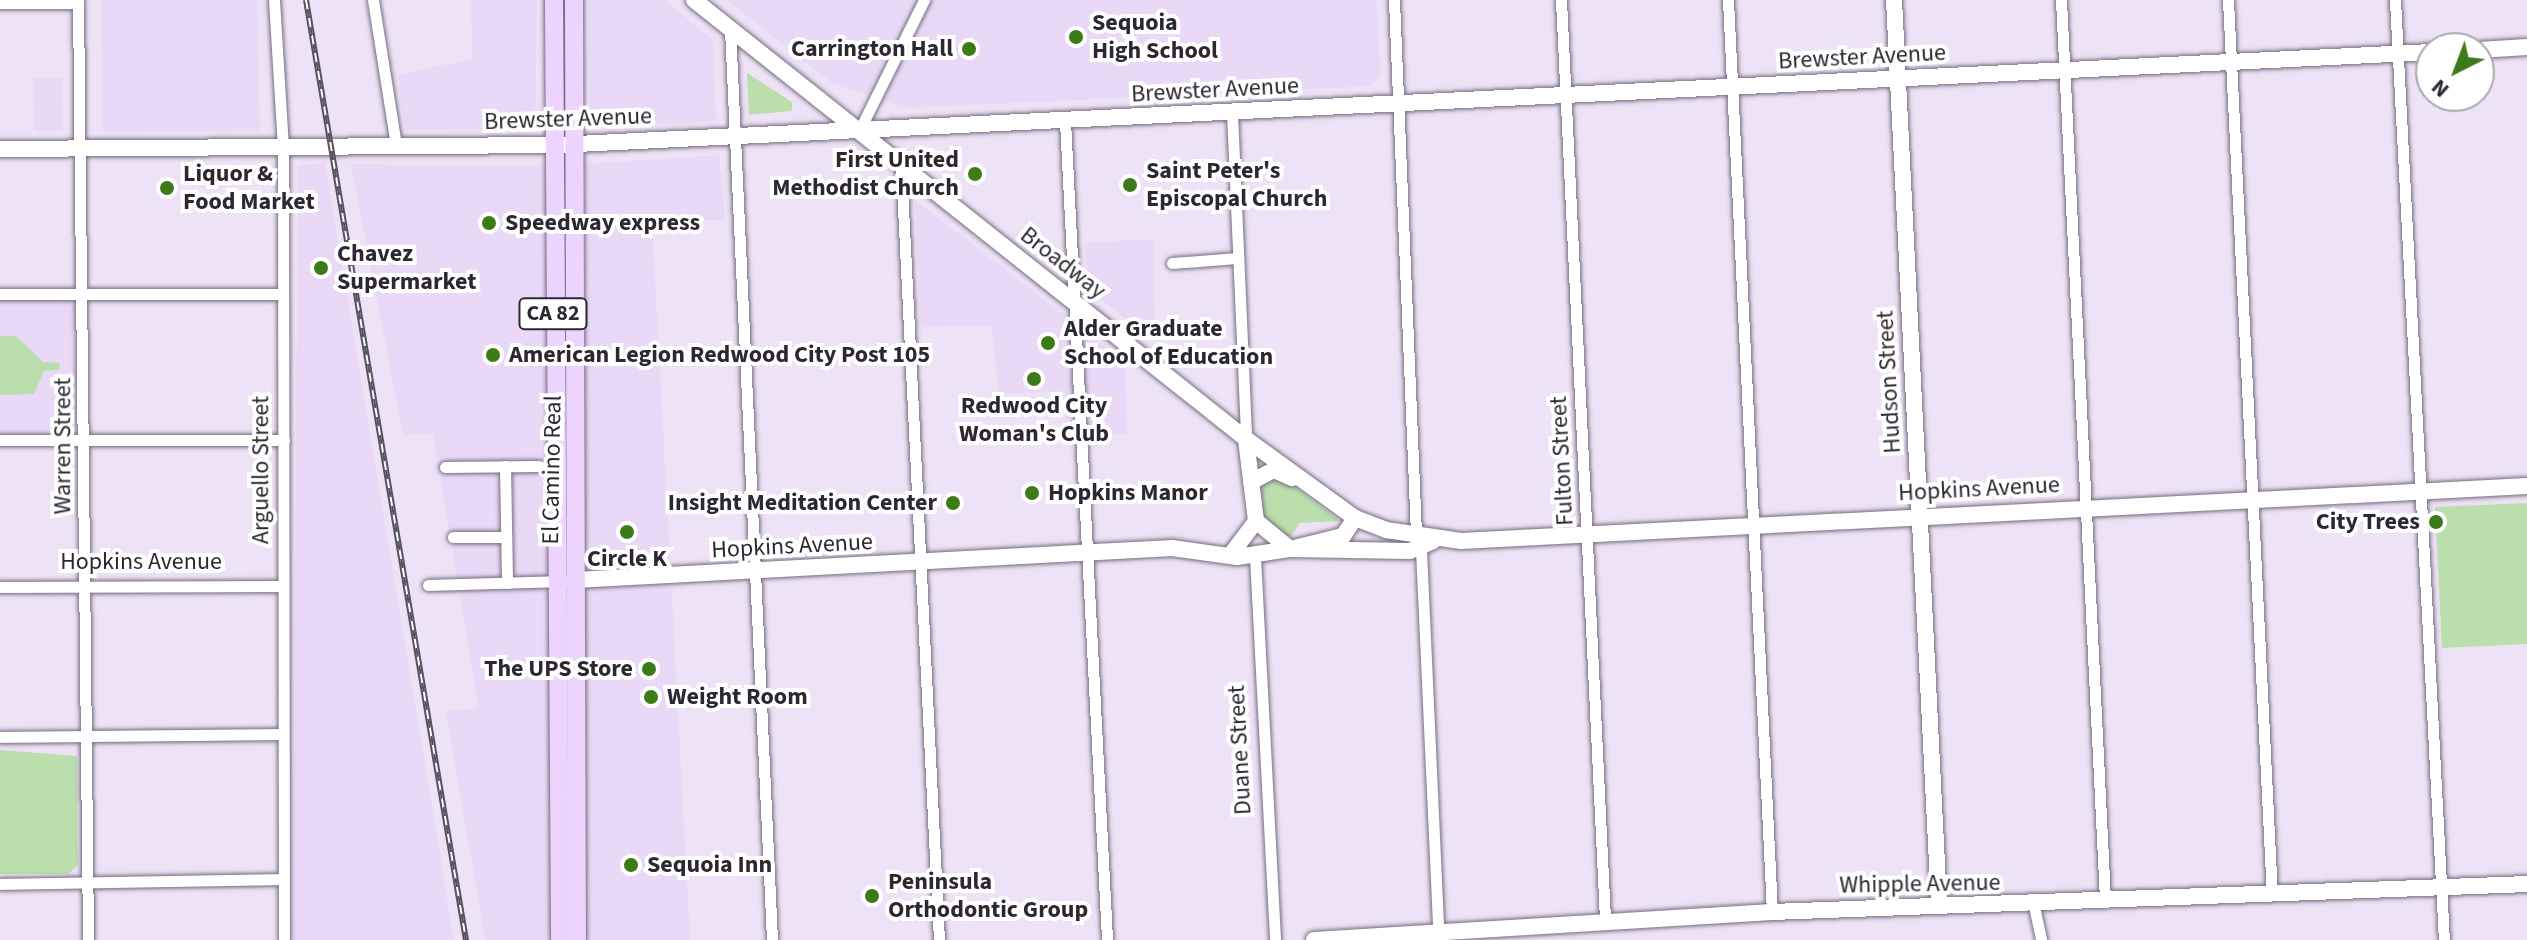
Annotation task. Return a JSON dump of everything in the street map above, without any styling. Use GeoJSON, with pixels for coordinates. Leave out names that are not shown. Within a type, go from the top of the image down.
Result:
{"type":"FeatureCollection","features":[{"type":"Feature","properties":{"kind":"main road","name":"El Camino Real"},"geometry":{"type":"LineString","coordinates":[[554,0],[551,145],[560,940]]}},
{"type":"Feature","properties":{"kind":"main road","name":"El Camino Real"},"geometry":{"type":"LineString","coordinates":[[574,0],[577,940]]}},
{"type":"Feature","properties":{"kind":"street","name":"Arguello Street"},"geometry":{"type":"LineString","coordinates":[[274,0],[283,147],[284,440],[280,734],[284,940]]}},
{"type":"Feature","properties":{"kind":"street"},"geometry":{"type":"LineString","coordinates":[[373,0],[396,146]]}},
{"type":"Feature","properties":{"kind":"street","name":"Broadway"},"geometry":{"type":"LineString","coordinates":[[694,0],[1246,439],[1355,518],[1423,542]]}},
{"type":"Feature","properties":{"kind":"street"},"geometry":{"type":"LineString","coordinates":[[859,131],[924,0]]}},
{"type":"Feature","properties":{"kind":"street"},"geometry":{"type":"LineString","coordinates":[[1394,0],[1423,542],[1438,929]]}},
{"type":"Feature","properties":{"kind":"street","name":"Fulton Street"},"geometry":{"type":"LineString","coordinates":[[1561,0],[1605,920]]}},
{"type":"Feature","properties":{"kind":"street"},"geometry":{"type":"LineString","coordinates":[[1728,0],[1772,912]]}},
{"type":"Feature","properties":{"kind":"street","name":"Hudson Street"},"geometry":{"type":"LineString","coordinates":[[1894,0],[1939,905]]}},
{"type":"Feature","properties":{"kind":"street"},"geometry":{"type":"LineString","coordinates":[[2061,0],[2105,899]]}},
{"type":"Feature","properties":{"kind":"street"},"geometry":{"type":"LineString","coordinates":[[2228,0],[2272,895]]}},
{"type":"Feature","properties":{"kind":"street"},"geometry":{"type":"LineString","coordinates":[[2395,0],[2444,940]]}},
{"type":"Feature","properties":{"kind":"street"},"geometry":{"type":"LineString","coordinates":[[0,3],[78,1]]}},
{"type":"Feature","properties":{"kind":"street","name":"Warren Street"},"geometry":{"type":"LineString","coordinates":[[78,1],[83,148],[88,940]]}},
{"type":"Feature","properties":{"kind":"street"},"geometry":{"type":"LineString","coordinates":[[730,29],[772,940]]}},
{"type":"Feature","properties":{"kind":"street"},"geometry":{"type":"LineString","coordinates":[[2495,49],[2527,47]]}},
{"type":"Feature","properties":{"kind":"street","name":"Brewster Avenue"},"geometry":{"type":"LineString","coordinates":[[0,149],[551,145],[2415,53]]}},
{"type":"Feature","properties":{"kind":"street"},"geometry":{"type":"LineString","coordinates":[[1232,113],[1246,439],[1256,521],[1290,549]]}},
{"type":"Feature","properties":{"kind":"street"},"geometry":{"type":"LineString","coordinates":[[1065,121],[1107,940]]}},
{"type":"Feature","properties":{"kind":"street"},"geometry":{"type":"LineString","coordinates":[[901,166],[923,564],[939,940]]}},
{"type":"Feature","properties":{"kind":"street"},"geometry":{"type":"LineString","coordinates":[[1172,263],[1237,258]]}},
{"type":"Feature","properties":{"kind":"street"},"geometry":{"type":"LineString","coordinates":[[0,294],[282,294]]}},
{"type":"Feature","properties":{"kind":"street"},"geometry":{"type":"LineString","coordinates":[[0,440],[284,440]]}},
{"type":"Feature","properties":{"kind":"street"},"geometry":{"type":"LineString","coordinates":[[505,466],[507,583]]}},
{"type":"Feature","properties":{"kind":"street"},"geometry":{"type":"LineString","coordinates":[[445,467],[539,466]]}},
{"type":"Feature","properties":{"kind":"street"},"geometry":{"type":"LineString","coordinates":[[1251,482],[1281,469],[1317,491]]}},
{"type":"Feature","properties":{"kind":"street","name":"Hopkins Avenue"},"geometry":{"type":"LineString","coordinates":[[1290,549],[1379,550],[1423,542],[2527,486]]}},
{"type":"Feature","properties":{"kind":"street","name":"Hopkins Avenue"},"geometry":{"type":"LineString","coordinates":[[428,585],[1158,552],[1191,559],[1225,553],[1255,557],[1343,536],[1355,518]]}},
{"type":"Feature","properties":{"kind":"street"},"geometry":{"type":"LineString","coordinates":[[1225,553],[1256,521]]}},
{"type":"Feature","properties":{"kind":"street"},"geometry":{"type":"LineString","coordinates":[[453,537],[506,537]]}},
{"type":"Feature","properties":{"kind":"street","name":"Duane Street"},"geometry":{"type":"LineString","coordinates":[[1255,557],[1275,940]]}},
{"type":"Feature","properties":{"kind":"street","name":"Hopkins Avenue"},"geometry":{"type":"LineString","coordinates":[[0,587],[282,586]]}},
{"type":"Feature","properties":{"kind":"street"},"geometry":{"type":"LineString","coordinates":[[0,737],[280,734]]}},
{"type":"Feature","properties":{"kind":"street"},"geometry":{"type":"LineString","coordinates":[[0,884],[88,885],[282,879]]}},
{"type":"Feature","properties":{"kind":"street","name":"Whipple Avenue"},"geometry":{"type":"LineString","coordinates":[[1314,940],[1438,929],[1772,912],[1939,905],[2034,906],[2105,899],[2442,891],[2527,884]]}},
{"type":"Feature","properties":{"kind":"street"},"geometry":{"type":"LineString","coordinates":[[2034,906],[2041,940]]}},
{"type":"Feature","properties":{"kind":"shaded area"},"geometry":{"type":"Polygon","coordinates":[[[101,0],[257,0],[260,131],[103,132],[101,0]]]}},
{"type":"Feature","properties":{"kind":"shaded area"},"geometry":{"type":"Polygon","coordinates":[[[471,0],[537,0],[535,128],[405,130],[398,75],[472,59],[471,0]]]}},
{"type":"Feature","properties":{"kind":"shaded area"},"geometry":{"type":"Polygon","coordinates":[[[589,0],[665,0],[713,40],[716,121],[590,129],[589,0]]]}},
{"type":"Feature","properties":{"kind":"shaded area","name":"Sequoia High School"},"geometry":{"type":"Polygon","coordinates":[[[727,0],[1376,0],[1381,75],[1370,86],[909,108],[832,83],[727,0]]]}},
{"type":"Feature","properties":{"kind":"shaded area"},"geometry":{"type":"Polygon","coordinates":[[[33,78],[62,78],[63,131],[34,131],[33,78]]]}},
{"type":"Feature","properties":{"kind":"shaded area"},"geometry":{"type":"Polygon","coordinates":[[[719,155],[725,220],[652,220],[690,940],[485,940],[446,711],[479,708],[433,434],[403,435],[351,164],[540,167],[719,155]]]}},
{"type":"Feature","properties":{"kind":"shaded area"},"geometry":{"type":"Polygon","coordinates":[[[325,163],[454,940],[293,940],[298,165],[325,163]]]}},
{"type":"Feature","properties":{"kind":"shaded area"},"geometry":{"type":"Polygon","coordinates":[[[915,200],[1125,362],[1127,434],[1066,437],[1065,391],[999,394],[991,325],[921,327],[915,200]]]}},
{"type":"Feature","properties":{"kind":"shaded area"},"geometry":{"type":"Polygon","coordinates":[[[1153,239],[1155,341],[1089,291],[1085,243],[1153,239]]]}},
{"type":"Feature","properties":{"kind":"shaded area"},"geometry":{"type":"Polygon","coordinates":[[[0,294],[82,296],[86,438],[0,440],[0,294]]]}},
{"type":"Feature","properties":{"kind":"green space"},"geometry":{"type":"Polygon","coordinates":[[[747,73],[792,102],[792,111],[749,115],[747,73]]]}},
{"type":"Feature","properties":{"kind":"green space"},"geometry":{"type":"Polygon","coordinates":[[[0,336],[16,336],[43,362],[60,363],[59,370],[44,371],[34,394],[0,395],[0,336]]]}},
{"type":"Feature","properties":{"kind":"green space"},"geometry":{"type":"Polygon","coordinates":[[[1270,478],[1287,481],[1340,521],[1300,523],[1291,536],[1276,535],[1262,521],[1258,492],[1270,478]]]}},
{"type":"Feature","properties":{"kind":"green space"},"geometry":{"type":"Polygon","coordinates":[[[2527,503],[2527,644],[2442,648],[2435,507],[2527,503]]]}},
{"type":"Feature","properties":{"kind":"green space"},"geometry":{"type":"Polygon","coordinates":[[[0,750],[77,756],[78,865],[68,874],[0,874],[0,750]]]}},
{"type":"Feature","properties":{"kind":"railway"},"geometry":{"type":"LineString","coordinates":[[306,0],[466,940]]}},
{"type":"Feature","properties":{"kind":"place","name":"Sequoia High School"},"geometry":{"type":"Point","coordinates":[1076,37]}},
{"type":"Feature","properties":{"kind":"place","name":"Carrington Hall"},"geometry":{"type":"Point","coordinates":[969,49]}},
{"type":"Feature","properties":{"kind":"place","name":"First United Methodist Church"},"geometry":{"type":"Point","coordinates":[975,174]}},
{"type":"Feature","properties":{"kind":"place","name":"Saint Peter's Episcopal Church"},"geometry":{"type":"Point","coordinates":[1130,185]}},
{"type":"Feature","properties":{"kind":"place","name":"Liquor & Food Market"},"geometry":{"type":"Point","coordinates":[167,188]}},
{"type":"Feature","properties":{"kind":"place","name":"Speedway express"},"geometry":{"type":"Point","coordinates":[489,223]}},
{"type":"Feature","properties":{"kind":"place","name":"Chavez Supermarket"},"geometry":{"type":"Point","coordinates":[321,268]}},
{"type":"Feature","properties":{"kind":"place","name":"Alder Graduate School of Education"},"geometry":{"type":"Point","coordinates":[1048,343]}},
{"type":"Feature","properties":{"kind":"place","name":"American Legion Redwood City Post 105"},"geometry":{"type":"Point","coordinates":[493,355]}},
{"type":"Feature","properties":{"kind":"place","name":"Redwood City Woman's Club"},"geometry":{"type":"Point","coordinates":[1034,379]}},
{"type":"Feature","properties":{"kind":"place","name":"Hopkins Manor"},"geometry":{"type":"Point","coordinates":[1032,493]}},
{"type":"Feature","properties":{"kind":"place","name":"Insight Meditation Center"},"geometry":{"type":"Point","coordinates":[953,503]}},
{"type":"Feature","properties":{"kind":"place","name":"City Trees"},"geometry":{"type":"Point","coordinates":[2436,522]}},
{"type":"Feature","properties":{"kind":"place","name":"Circle K"},"geometry":{"type":"Point","coordinates":[627,532]}},
{"type":"Feature","properties":{"kind":"place","name":"The UPS Store"},"geometry":{"type":"Point","coordinates":[649,669]}},
{"type":"Feature","properties":{"kind":"place","name":"Weight Room"},"geometry":{"type":"Point","coordinates":[651,697]}},
{"type":"Feature","properties":{"kind":"place","name":"Sequoia Inn"},"geometry":{"type":"Point","coordinates":[631,865]}},
{"type":"Feature","properties":{"kind":"place","name":"Peninsula Orthodontic Group"},"geometry":{"type":"Point","coordinates":[872,896]}}]}
